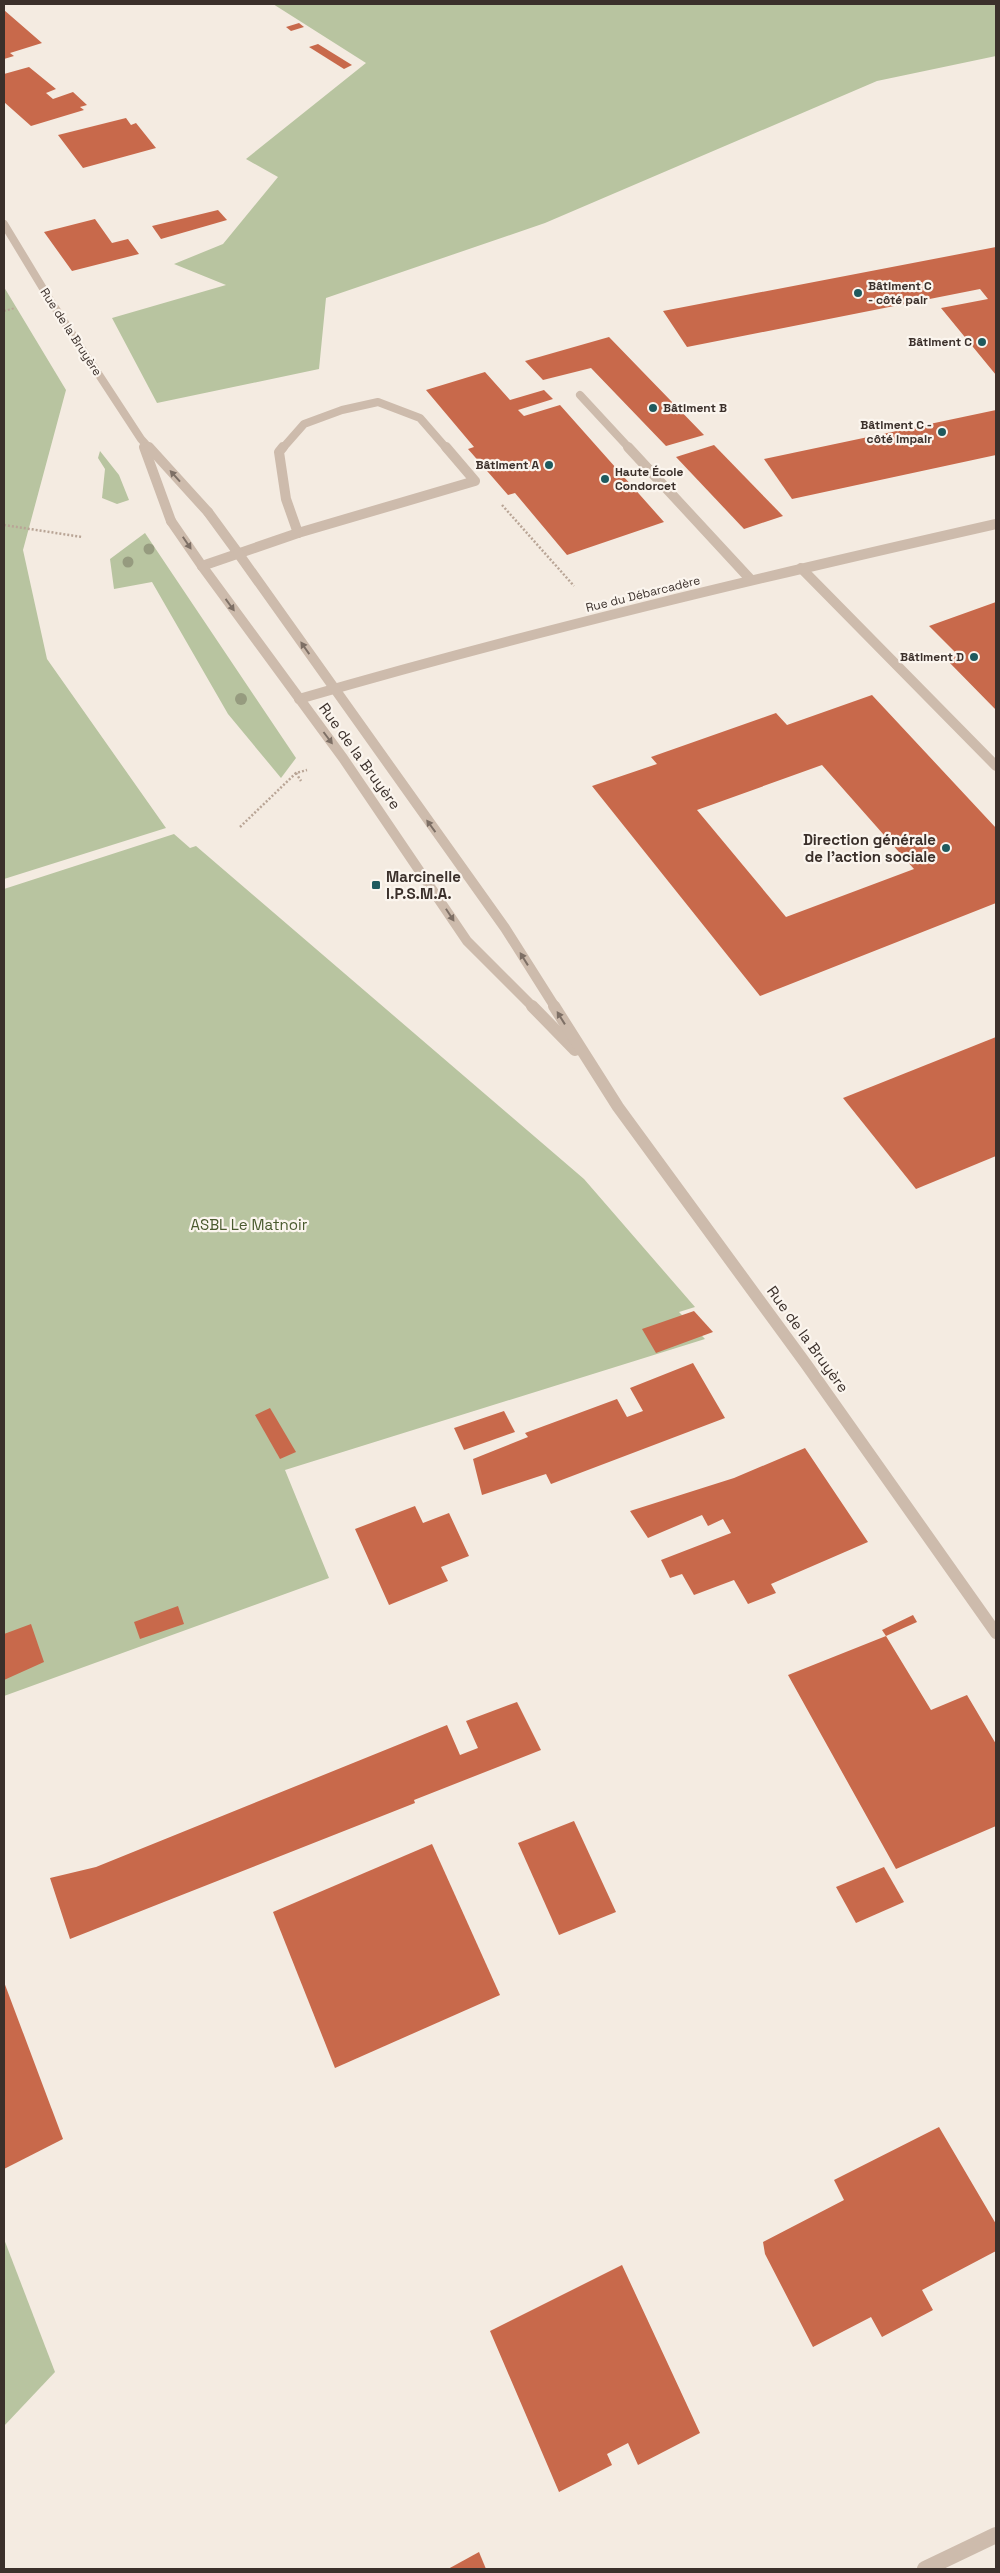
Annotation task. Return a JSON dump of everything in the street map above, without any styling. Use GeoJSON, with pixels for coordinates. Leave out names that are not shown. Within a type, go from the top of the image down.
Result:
{"type":"FeatureCollection","features":[{"type":"Feature","properties":{"kind":"street","name":"Rue de la Bruyère"},"geometry":{"type":"LineString","coordinates":[[4,224],[50,300],[141,439],[208,512],[505,928],[618,1107],[806,1364],[996,1633]]}},
{"type":"Feature","properties":{"kind":"street"},"geometry":{"type":"LineString","coordinates":[[580,396],[752,580]]}},
{"type":"Feature","properties":{"kind":"street"},"geometry":{"type":"LineString","coordinates":[[202,566],[298,533],[475,481],[420,418],[378,402],[342,410],[304,424],[279,452],[286,500],[298,533]]}},
{"type":"Feature","properties":{"kind":"street","name":"Rue de la Bruyère"},"geometry":{"type":"LineString","coordinates":[[141,439],[171,521],[343,758],[467,941],[592,1066]]}},
{"type":"Feature","properties":{"kind":"street","name":"Rue du Débarcadère"},"geometry":{"type":"LineString","coordinates":[[299,699],[427,662],[752,580],[996,524]]}},
{"type":"Feature","properties":{"kind":"street"},"geometry":{"type":"LineString","coordinates":[[801,568],[996,766]]}},
{"type":"Feature","properties":{"kind":"street"},"geometry":{"type":"LineString","coordinates":[[925,2569],[996,2535]]}},
{"type":"Feature","properties":{"kind":"path"},"geometry":{"type":"LineString","coordinates":[[475,481],[505,507],[548,555]]}},
{"type":"Feature","properties":{"kind":"path"},"geometry":{"type":"LineString","coordinates":[[4,525],[82,537]]}},
{"type":"Feature","properties":{"kind":"path"},"geometry":{"type":"LineString","coordinates":[[240,828],[296,773],[343,758]]}},
{"type":"Feature","properties":{"kind":"path"},"geometry":{"type":"LineString","coordinates":[[296,773],[301,781]]}},
{"type":"Feature","properties":{"kind":"green space"},"geometry":{"type":"Polygon","coordinates":[[[273,4],[996,4],[996,56],[877,81],[545,223],[326,298],[319,369],[157,403],[112,318],[226,285],[174,264],[223,244],[278,177],[246,159],[366,63],[273,4]]]}},
{"type":"Feature","properties":{"kind":"green space"},"geometry":{"type":"Polygon","coordinates":[[[4,287],[66,390],[23,550],[47,659],[166,828],[4,879],[4,287]]]}},
{"type":"Feature","properties":{"kind":"green space"},"geometry":{"type":"Polygon","coordinates":[[[100,451],[119,475],[129,500],[117,504],[102,498],[105,469],[98,458],[100,451]]]}},
{"type":"Feature","properties":{"kind":"green space"},"geometry":{"type":"Polygon","coordinates":[[[145,533],[296,758],[281,778],[228,714],[152,582],[114,589],[110,559],[145,533]]]}},
{"type":"Feature","properties":{"kind":"green space","name":"ASBL Le Matnoir"},"geometry":{"type":"Polygon","coordinates":[[[174,834],[190,848],[196,846],[584,1179],[695,1307],[679,1312],[705,1339],[285,1470],[329,1578],[4,1696],[4,889],[174,834]]]}},
{"type":"Feature","properties":{"kind":"green space"},"geometry":{"type":"Polygon","coordinates":[[[4,2239],[55,2372],[4,2426],[4,2239]]]}},
{"type":"Feature","properties":{"kind":"building"},"geometry":{"type":"Polygon","coordinates":[[[4,10],[42,43],[10,53],[14,56],[4,59],[4,10]]]}},
{"type":"Feature","properties":{"kind":"building"},"geometry":{"type":"Polygon","coordinates":[[[299,23],[304,27],[291,31],[286,27],[299,23]]]}},
{"type":"Feature","properties":{"kind":"building"},"geometry":{"type":"Polygon","coordinates":[[[318,44],[352,65],[344,69],[309,47],[318,44]]]}},
{"type":"Feature","properties":{"kind":"building"},"geometry":{"type":"Polygon","coordinates":[[[29,67],[56,89],[46,93],[53,99],[73,92],[87,105],[80,107],[84,110],[31,126],[4,102],[4,74],[29,67]]]}},
{"type":"Feature","properties":{"kind":"building"},"geometry":{"type":"Polygon","coordinates":[[[126,118],[131,125],[136,123],[156,148],[83,168],[58,135],[126,118]]]}},
{"type":"Feature","properties":{"kind":"building"},"geometry":{"type":"Polygon","coordinates":[[[218,210],[227,220],[161,239],[152,226],[218,210]]]}},
{"type":"Feature","properties":{"kind":"building"},"geometry":{"type":"Polygon","coordinates":[[[95,219],[112,243],[128,239],[139,254],[72,271],[44,232],[95,219]]]}},
{"type":"Feature","properties":{"kind":"building","name":"Bâtiment C - côté pair"},"geometry":{"type":"Polygon","coordinates":[[[996,247],[996,375],[941,308],[988,299],[980,289],[687,347],[663,311],[996,247]]]}},
{"type":"Feature","properties":{"kind":"building","name":"Bâtiment B"},"geometry":{"type":"Polygon","coordinates":[[[609,337],[704,435],[666,446],[591,368],[543,380],[525,361],[609,337]]]}},
{"type":"Feature","properties":{"kind":"building","name":"Bâtiment A"},"geometry":{"type":"Polygon","coordinates":[[[485,372],[510,400],[544,390],[553,399],[518,410],[524,416],[560,405],[664,522],[567,555],[515,493],[508,495],[468,449],[474,447],[426,390],[485,372]]]}},
{"type":"Feature","properties":{"kind":"building","name":"Bâtiment C - côté impair"},"geometry":{"type":"Polygon","coordinates":[[[996,410],[996,455],[792,499],[764,459],[996,410]]]}},
{"type":"Feature","properties":{"kind":"building","name":"Bâtiment B"},"geometry":{"type":"Polygon","coordinates":[[[714,445],[783,516],[744,529],[676,457],[714,445]]]}},
{"type":"Feature","properties":{"kind":"building","name":"Bâtiment D"},"geometry":{"type":"Polygon","coordinates":[[[996,602],[996,710],[946,659],[958,655],[929,626],[996,602]]]}},
{"type":"Feature","properties":{"kind":"building","name":"Direction générale de l'action sociale"},"geometry":{"type":"Polygon","coordinates":[[[872,695],[996,828],[996,903],[760,996],[592,786],[657,764],[651,757],[776,713],[787,725],[872,695]],[[822,765],[697,810],[786,917],[914,869],[822,765]]]}},
{"type":"Feature","properties":{"kind":"building"},"geometry":{"type":"Polygon","coordinates":[[[996,1037],[996,1156],[916,1189],[843,1098],[996,1037]]]}},
{"type":"Feature","properties":{"kind":"building"},"geometry":{"type":"Polygon","coordinates":[[[694,1311],[713,1332],[656,1353],[642,1329],[694,1311]]]}},
{"type":"Feature","properties":{"kind":"building"},"geometry":{"type":"Polygon","coordinates":[[[693,1363],[725,1418],[551,1484],[546,1474],[482,1495],[473,1459],[528,1437],[525,1433],[617,1399],[627,1417],[643,1411],[630,1388],[693,1363]]]}},
{"type":"Feature","properties":{"kind":"building"},"geometry":{"type":"Polygon","coordinates":[[[270,1408],[296,1452],[280,1459],[255,1415],[270,1408]]]}},
{"type":"Feature","properties":{"kind":"building"},"geometry":{"type":"Polygon","coordinates":[[[504,1411],[515,1432],[464,1450],[454,1428],[504,1411]]]}},
{"type":"Feature","properties":{"kind":"building"},"geometry":{"type":"Polygon","coordinates":[[[805,1448],[868,1542],[771,1584],[776,1593],[748,1604],[734,1580],[694,1595],[682,1574],[670,1578],[661,1560],[731,1533],[723,1519],[708,1526],[702,1515],[648,1538],[630,1511],[734,1478],[805,1448]]]}},
{"type":"Feature","properties":{"kind":"building"},"geometry":{"type":"Polygon","coordinates":[[[415,1506],[423,1523],[449,1513],[469,1556],[441,1567],[448,1581],[389,1605],[355,1529],[415,1506]]]}},
{"type":"Feature","properties":{"kind":"building"},"geometry":{"type":"Polygon","coordinates":[[[178,1606],[184,1624],[140,1639],[134,1622],[178,1606]]]}},
{"type":"Feature","properties":{"kind":"building"},"geometry":{"type":"Polygon","coordinates":[[[913,1615],[917,1622],[886,1636],[882,1630],[913,1615]]]}},
{"type":"Feature","properties":{"kind":"building"},"geometry":{"type":"Polygon","coordinates":[[[31,1624],[44,1662],[4,1680],[4,1634],[31,1624]]]}},
{"type":"Feature","properties":{"kind":"building"},"geometry":{"type":"Polygon","coordinates":[[[886,1636],[931,1710],[967,1695],[996,1744],[996,1826],[896,1869],[788,1675],[886,1636]]]}},
{"type":"Feature","properties":{"kind":"building"},"geometry":{"type":"Polygon","coordinates":[[[517,1702],[541,1750],[414,1800],[415,1803],[70,1939],[50,1878],[96,1867],[447,1725],[460,1755],[478,1748],[466,1721],[517,1702]]]}},
{"type":"Feature","properties":{"kind":"building"},"geometry":{"type":"Polygon","coordinates":[[[574,1821],[616,1912],[559,1935],[518,1843],[574,1821]]]}},
{"type":"Feature","properties":{"kind":"building"},"geometry":{"type":"Polygon","coordinates":[[[432,1844],[500,1995],[335,2068],[273,1912],[432,1844]]]}},
{"type":"Feature","properties":{"kind":"building"},"geometry":{"type":"Polygon","coordinates":[[[884,1867],[904,1902],[856,1923],[836,1887],[884,1867]]]}},
{"type":"Feature","properties":{"kind":"building"},"geometry":{"type":"Polygon","coordinates":[[[4,1982],[63,2139],[4,2169],[4,1982]]]}},
{"type":"Feature","properties":{"kind":"building"},"geometry":{"type":"Polygon","coordinates":[[[939,2127],[996,2224],[996,2251],[922,2290],[933,2310],[882,2337],[871,2317],[813,2347],[765,2254],[763,2242],[844,2200],[834,2180],[939,2127]]]}},
{"type":"Feature","properties":{"kind":"building"},"geometry":{"type":"Polygon","coordinates":[[[622,2265],[700,2433],[638,2465],[628,2443],[607,2454],[612,2465],[559,2492],[490,2331],[622,2265]]]}},
{"type":"Feature","properties":{"kind":"building"},"geometry":{"type":"Polygon","coordinates":[[[479,2552],[486,2569],[448,2569],[479,2552]]]}},
{"type":"Feature","properties":{"kind":"place","name":"Bâtiment C - côté pair"},"geometry":{"type":"Point","coordinates":[858,293]}},
{"type":"Feature","properties":{"kind":"place","name":"Bâtiment C"},"geometry":{"type":"Point","coordinates":[982,342]}},
{"type":"Feature","properties":{"kind":"place","name":"Bâtiment B"},"geometry":{"type":"Point","coordinates":[653,408]}},
{"type":"Feature","properties":{"kind":"place","name":"Bâtiment C - côté impair"},"geometry":{"type":"Point","coordinates":[942,432]}},
{"type":"Feature","properties":{"kind":"place","name":"Bâtiment A"},"geometry":{"type":"Point","coordinates":[549,465]}},
{"type":"Feature","properties":{"kind":"place","name":"Haute École Condorcet"},"geometry":{"type":"Point","coordinates":[605,479]}},
{"type":"Feature","properties":{"kind":"place","name":"Bâtiment D"},"geometry":{"type":"Point","coordinates":[974,657]}},
{"type":"Feature","properties":{"kind":"place","name":"Direction générale de l'action sociale"},"geometry":{"type":"Point","coordinates":[946,848]}},
{"type":"Feature","properties":{"kind":"place","name":"Marcinelle I.P.S.M.A."},"geometry":{"type":"Point","coordinates":[376,885]}}]}
